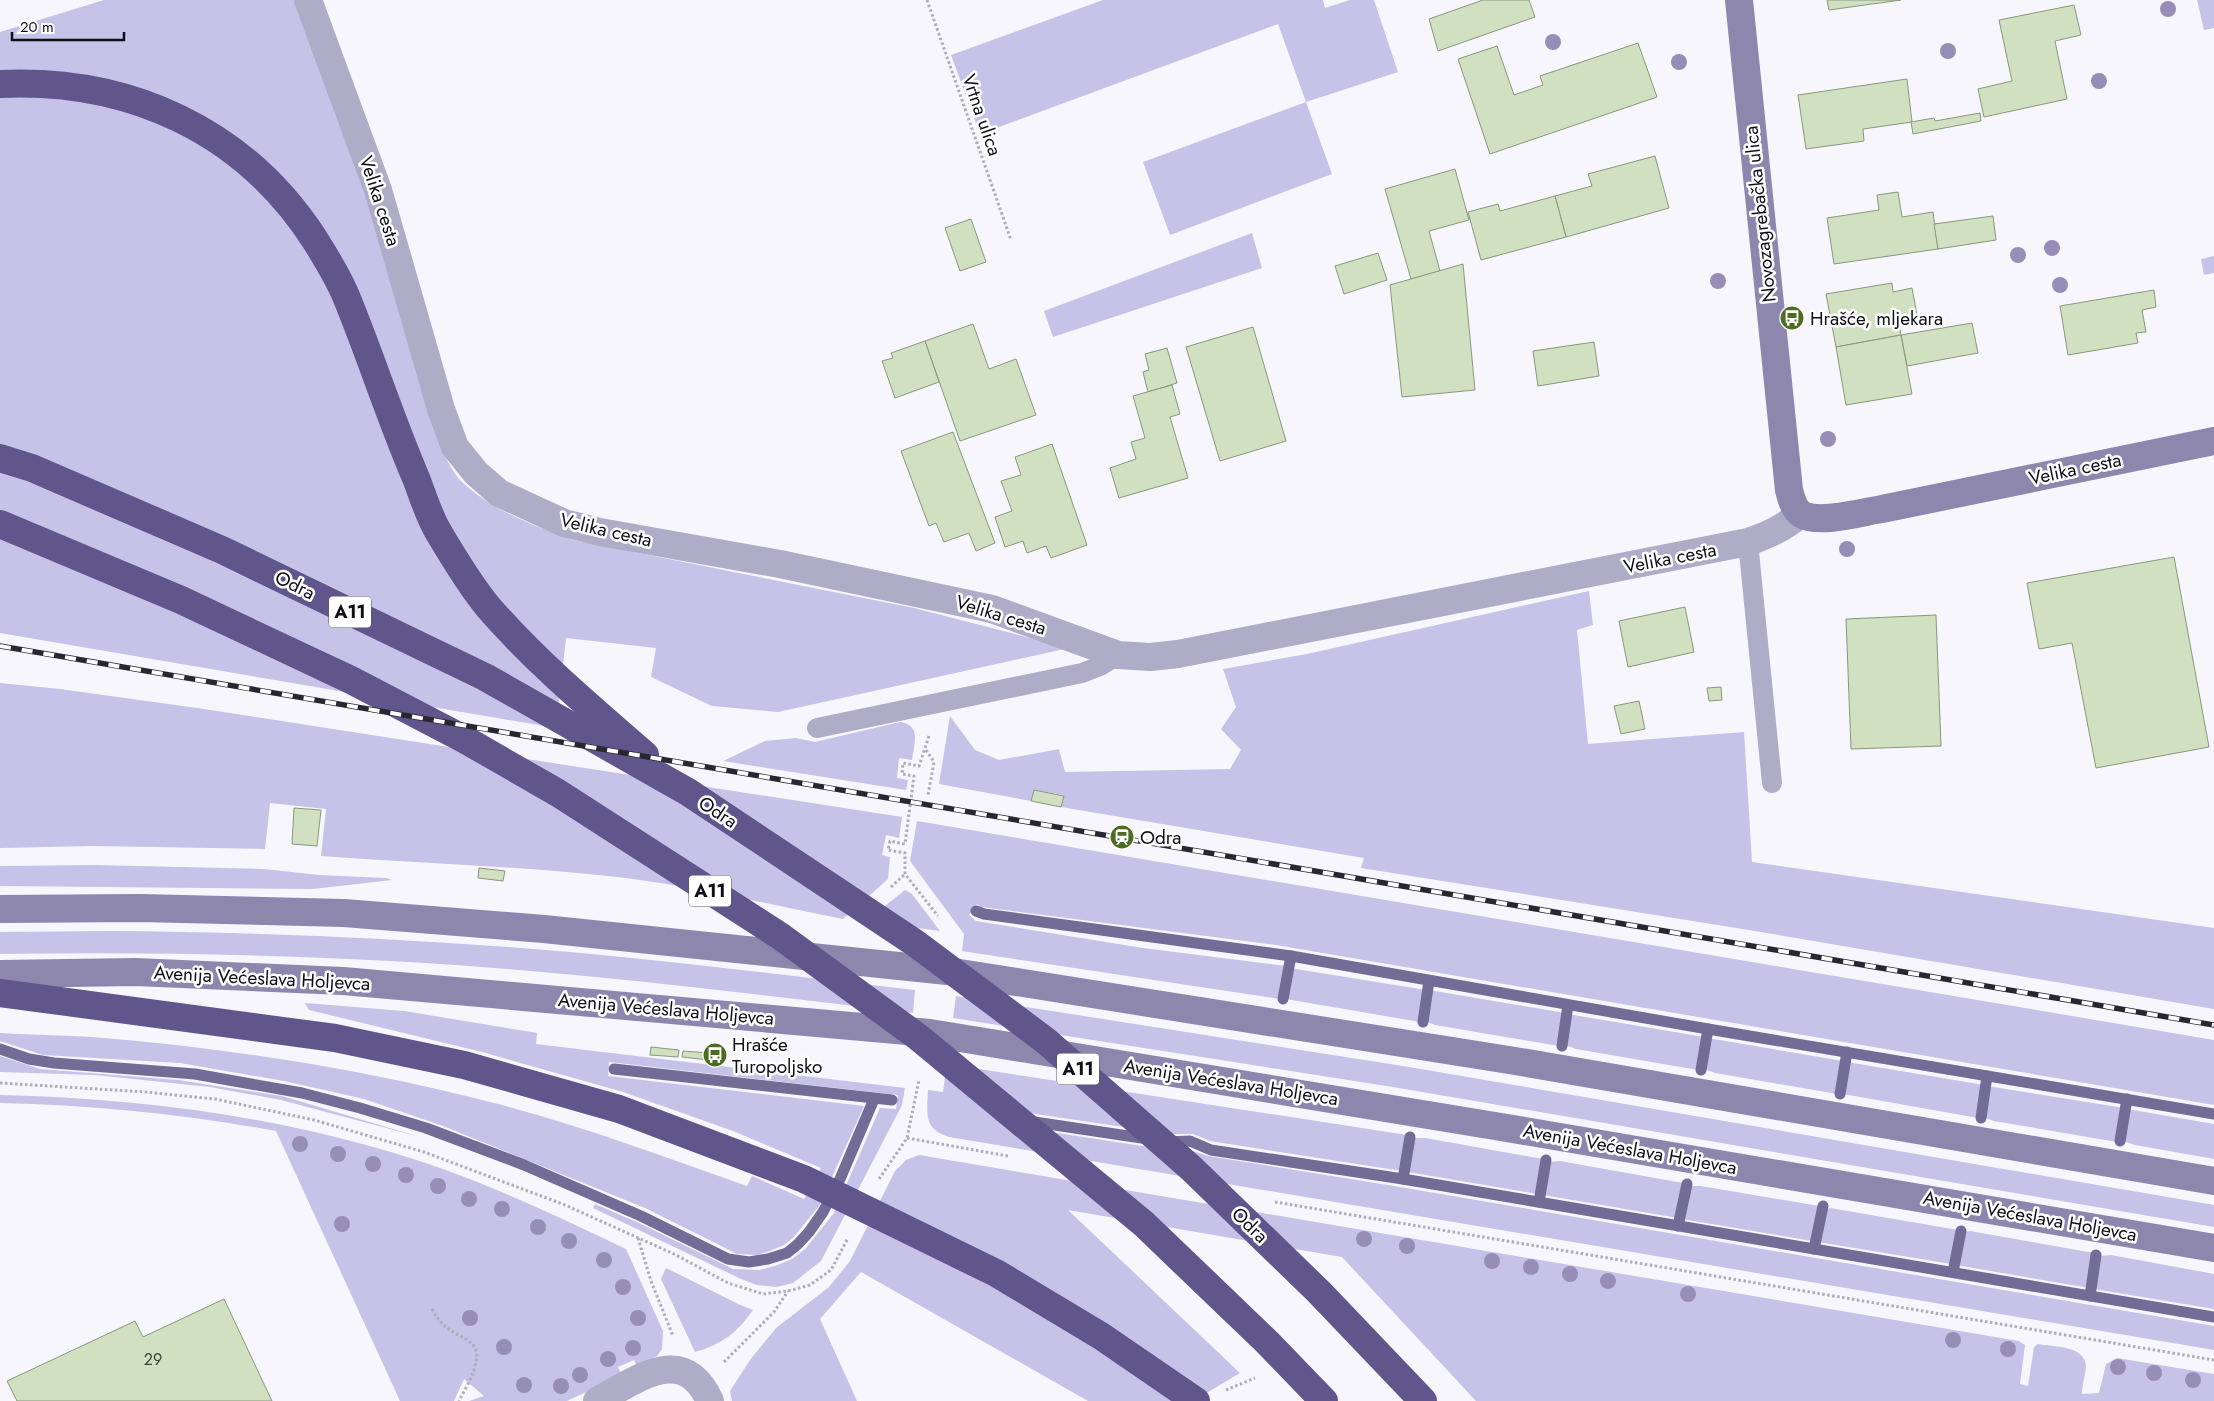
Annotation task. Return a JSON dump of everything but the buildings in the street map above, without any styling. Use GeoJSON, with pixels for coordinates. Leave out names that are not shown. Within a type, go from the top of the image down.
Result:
{"type":"FeatureCollection","features":[{"type":"Feature","properties":{"kind":"highway"},"geometry":{"type":"LineString","coordinates":[[0,84],[52,84],[99,90],[148,105],[190,124],[228,146],[264,178],[298,214],[324,255],[347,298],[400,441],[438,532],[488,606],[551,673],[688,792]]}},
{"type":"Feature","properties":{"kind":"highway","name":"Odra"},"geometry":{"type":"LineString","coordinates":[[0,458],[32,468],[222,550],[485,677],[688,792],[915,942],[1046,1041],[1191,1168],[1320,1292],[1423,1401]]}},
{"type":"Feature","properties":{"kind":"highway","name":"A11"},"geometry":{"type":"LineString","coordinates":[[0,524],[181,600],[351,680],[464,739],[558,793],[780,936],[918,1037],[1144,1224],[1267,1342],[1324,1401]]}},
{"type":"Feature","properties":{"kind":"highway"},"geometry":{"type":"LineString","coordinates":[[0,993],[335,1038],[464,1065],[619,1109],[804,1179],[996,1273],[1101,1336],[1196,1401]]}},
{"type":"Feature","properties":{"kind":"main road","name":"Novozagrebačka ulica"},"geometry":{"type":"LineString","coordinates":[[1739,0],[1787,471],[1791,498],[1800,514]]}},
{"type":"Feature","properties":{"kind":"main road","name":"Velika cesta"},"geometry":{"type":"LineString","coordinates":[[1800,514],[1813,518],[1830,518],[1882,509],[2214,441]]}},
{"type":"Feature","properties":{"kind":"main road"},"geometry":{"type":"LineString","coordinates":[[0,909],[140,908],[344,913],[544,929],[947,971],[1509,1060],[2214,1181]]}},
{"type":"Feature","properties":{"kind":"main road","name":"Avenija Većeslava Holjevca"},"geometry":{"type":"LineString","coordinates":[[0,974],[136,972],[344,981],[930,1033],[1501,1127],[2214,1248]]}},
{"type":"Feature","properties":{"kind":"street","name":"Velika cesta"},"geometry":{"type":"LineString","coordinates":[[308,0],[378,190],[441,409],[455,447],[476,473],[499,493],[564,523],[600,532],[780,564],[992,609],[1118,655],[1150,658],[1748,542],[1771,534],[1788,525],[1800,514]]}},
{"type":"Feature","properties":{"kind":"street"},"geometry":{"type":"LineString","coordinates":[[597,1401],[655,1372],[674,1368],[699,1387]]}},
{"type":"Feature","properties":{"kind":"lane"},"geometry":{"type":"LineString","coordinates":[[1748,542],[1772,782]]}},
{"type":"Feature","properties":{"kind":"lane"},"geometry":{"type":"LineString","coordinates":[[817,728],[1082,673],[1100,666],[1118,655]]}},
{"type":"Feature","properties":{"kind":"path","name":"Vrtna ulica"},"geometry":{"type":"LineString","coordinates":[[928,0],[1010,240]]}},
{"type":"Feature","properties":{"kind":"path"},"geometry":{"type":"LineString","coordinates":[[936,702],[926,750],[920,766],[903,763],[902,774],[914,776],[905,844],[890,841],[888,850],[905,853],[905,874],[939,918]]}},
{"type":"Feature","properties":{"kind":"path"},"geometry":{"type":"LineString","coordinates":[[926,750],[934,762],[928,795]]}},
{"type":"Feature","properties":{"kind":"path"},"geometry":{"type":"LineString","coordinates":[[877,1182],[907,1138],[920,1076]]}},
{"type":"Feature","properties":{"kind":"path"},"geometry":{"type":"LineString","coordinates":[[0,1083],[146,1092],[215,1099],[314,1120],[424,1152],[565,1206],[674,1254],[728,1283],[763,1294],[788,1291],[810,1284],[830,1270],[852,1231]]}},
{"type":"Feature","properties":{"kind":"path"},"geometry":{"type":"LineString","coordinates":[[907,1138],[1013,1157]]}},
{"type":"Feature","properties":{"kind":"path"},"geometry":{"type":"LineString","coordinates":[[1274,1202],[1562,1248],[2214,1360]]}},
{"type":"Feature","properties":{"kind":"path"},"geometry":{"type":"LineString","coordinates":[[638,1238],[651,1281],[699,1387],[774,1312],[788,1291]]}},
{"type":"Feature","properties":{"kind":"path"},"geometry":{"type":"LineString","coordinates":[[432,1309],[438,1319],[448,1329],[471,1341],[476,1348],[477,1361],[459,1401]]}},
{"type":"Feature","properties":{"kind":"shaded area"},"geometry":{"type":"Polygon","coordinates":[[[104,0],[297,0],[368,197],[444,455],[461,481],[499,509],[528,523],[573,540],[914,608],[1069,648],[778,712],[712,706],[651,677],[656,648],[566,638],[556,728],[0,633],[0,32],[104,0]]]}},
{"type":"Feature","properties":{"kind":"shaded area"},"geometry":{"type":"Polygon","coordinates":[[[1103,0],[1323,0],[1325,8],[1350,0],[1374,0],[1398,72],[1306,102],[1278,24],[980,134],[951,55],[1103,0]]]}},
{"type":"Feature","properties":{"kind":"shaded area"},"geometry":{"type":"Polygon","coordinates":[[[2197,0],[2214,0],[2214,28],[2204,30],[2197,0]]]}},
{"type":"Feature","properties":{"kind":"shaded area"},"geometry":{"type":"Polygon","coordinates":[[[1306,102],[1332,174],[1170,235],[1143,162],[1306,102]]]}},
{"type":"Feature","properties":{"kind":"shaded area"},"geometry":{"type":"Polygon","coordinates":[[[1252,233],[1262,268],[1053,337],[1044,311],[1252,233]]]}},
{"type":"Feature","properties":{"kind":"shaded area"},"geometry":{"type":"Polygon","coordinates":[[[2214,256],[2214,273],[2204,275],[2201,259],[2214,256]]]}},
{"type":"Feature","properties":{"kind":"shaded area"},"geometry":{"type":"Polygon","coordinates":[[[1589,591],[1593,625],[1577,630],[1588,744],[1744,732],[1752,862],[2214,928],[2214,1009],[1749,930],[1361,868],[1364,858],[1061,807],[1064,795],[1034,790],[1031,801],[939,784],[950,716],[975,750],[999,760],[1059,749],[1065,772],[1230,769],[1241,750],[1221,729],[1236,707],[1223,669],[1307,654],[1589,591]]]}},
{"type":"Feature","properties":{"kind":"shaded area"},"geometry":{"type":"Polygon","coordinates":[[[0,683],[60,689],[197,708],[902,817],[899,838],[886,835],[882,855],[890,857],[888,879],[843,919],[697,889],[608,876],[321,856],[326,809],[270,803],[265,849],[94,846],[0,848],[0,683]]]}},
{"type":"Feature","properties":{"kind":"shaded area"},"geometry":{"type":"Polygon","coordinates":[[[900,722],[911,727],[915,736],[912,760],[899,758],[897,778],[908,780],[906,790],[723,761],[765,741],[796,738],[815,742],[900,722]]]}},
{"type":"Feature","properties":{"kind":"shaded area"},"geometry":{"type":"Polygon","coordinates":[[[917,821],[2214,1040],[2214,1105],[1276,945],[981,907],[977,904],[969,915],[976,921],[1143,948],[1286,966],[1280,999],[962,951],[964,934],[910,861],[917,821]]]}},
{"type":"Feature","properties":{"kind":"shaded area"},"geometry":{"type":"Polygon","coordinates":[[[95,865],[264,869],[392,880],[313,889],[0,886],[0,866],[95,865]]]}},
{"type":"Feature","properties":{"kind":"shaded area"},"geometry":{"type":"Polygon","coordinates":[[[905,890],[912,894],[940,931],[866,921],[905,890]]]}},
{"type":"Feature","properties":{"kind":"shaded area"},"geometry":{"type":"Polygon","coordinates":[[[110,931],[359,938],[458,943],[610,956],[915,990],[913,1013],[598,977],[472,966],[307,957],[205,954],[0,954],[0,932],[110,931]]]}},
{"type":"Feature","properties":{"kind":"shaded area"},"geometry":{"type":"Polygon","coordinates":[[[1290,968],[1426,990],[1420,1022],[1286,999],[1290,968]]]}},
{"type":"Feature","properties":{"kind":"shaded area"},"geometry":{"type":"Polygon","coordinates":[[[1429,990],[1565,1013],[1559,1046],[1435,1025],[1425,1021],[1429,990]]]}},
{"type":"Feature","properties":{"kind":"shaded area"},"geometry":{"type":"Polygon","coordinates":[[[956,996],[1403,1066],[2214,1205],[2214,1227],[1393,1087],[953,1018],[956,996]]]}},
{"type":"Feature","properties":{"kind":"shaded area"},"geometry":{"type":"Polygon","coordinates":[[[305,1003],[404,1011],[537,1033],[536,1044],[905,1088],[902,1105],[821,1261],[793,1283],[776,1287],[757,1285],[741,1279],[593,1208],[595,1204],[639,1223],[733,1269],[759,1270],[775,1266],[792,1259],[805,1249],[834,1213],[880,1108],[896,1109],[898,1095],[609,1062],[608,1076],[864,1106],[819,1206],[793,1238],[784,1245],[757,1255],[737,1254],[645,1208],[443,1126],[364,1099],[284,1081],[180,1063],[43,1055],[0,1041],[0,1033],[104,1038],[253,1055],[401,1081],[498,1104],[561,1122],[624,1142],[747,1186],[752,1176],[804,1199],[821,1168],[733,1131],[623,1092],[482,1052],[309,1010],[305,1003]]]}},
{"type":"Feature","properties":{"kind":"shaded area"},"geometry":{"type":"Polygon","coordinates":[[[1568,1014],[1704,1037],[1698,1070],[1576,1049],[1565,1045],[1564,1035],[1568,1014]]]}},
{"type":"Feature","properties":{"kind":"shaded area"},"geometry":{"type":"Polygon","coordinates":[[[1708,1038],[1843,1061],[1837,1094],[1715,1073],[1704,1069],[1703,1060],[1708,1038]]]}},
{"type":"Feature","properties":{"kind":"shaded area"},"geometry":{"type":"Polygon","coordinates":[[[0,1056],[40,1069],[178,1080],[282,1096],[420,1137],[281,1100],[210,1087],[95,1075],[0,1072],[0,1056]]]}},
{"type":"Feature","properties":{"kind":"shaded area"},"geometry":{"type":"Polygon","coordinates":[[[1847,1062],[1984,1085],[1978,1118],[1843,1094],[1847,1062]]]}},
{"type":"Feature","properties":{"kind":"shaded area"},"geometry":{"type":"Polygon","coordinates":[[[947,1064],[1407,1135],[1402,1171],[1210,1141],[1193,1134],[1171,1134],[1022,1112],[1025,1128],[1168,1150],[1190,1150],[1208,1156],[2214,1326],[2214,1350],[949,1137],[935,1130],[928,1119],[927,1113],[928,1090],[943,1092],[947,1064]]]}},
{"type":"Feature","properties":{"kind":"shaded area"},"geometry":{"type":"Polygon","coordinates":[[[1987,1086],[2124,1108],[2117,1142],[1994,1121],[1983,1117],[1987,1086]]]}},
{"type":"Feature","properties":{"kind":"shaded area"},"geometry":{"type":"Polygon","coordinates":[[[0,1095],[143,1104],[284,1125],[377,1148],[473,1180],[535,1206],[626,1249],[663,1331],[662,1349],[657,1356],[637,1367],[634,1360],[618,1367],[622,1375],[567,1401],[469,1401],[484,1396],[464,1379],[454,1401],[400,1401],[276,1131],[138,1111],[0,1103],[0,1095]]]}},
{"type":"Feature","properties":{"kind":"shaded area"},"geometry":{"type":"Polygon","coordinates":[[[2127,1109],[2214,1124],[2214,1159],[2135,1145],[2123,1141],[2127,1109]]]}},
{"type":"Feature","properties":{"kind":"shaded area"},"geometry":{"type":"Polygon","coordinates":[[[1412,1138],[1425,1138],[1543,1159],[1538,1194],[1408,1172],[1407,1164],[1412,1138]]]}},
{"type":"Feature","properties":{"kind":"shaded area"},"geometry":{"type":"Polygon","coordinates":[[[919,1155],[2019,1341],[2025,1345],[2020,1384],[2028,1386],[2034,1347],[2038,1344],[2068,1348],[2081,1355],[2085,1360],[2086,1367],[2082,1394],[2099,1393],[2106,1364],[2117,1358],[2214,1374],[2214,1401],[1476,1401],[1342,1257],[1068,1210],[1240,1373],[1193,1401],[1088,1401],[861,1272],[820,1319],[857,1401],[732,1401],[730,1391],[750,1360],[776,1328],[829,1287],[850,1261],[895,1171],[906,1160],[919,1155]]]}},
{"type":"Feature","properties":{"kind":"shaded area"},"geometry":{"type":"Polygon","coordinates":[[[1560,1161],[1683,1183],[1678,1218],[1543,1195],[1548,1162],[1560,1161]]]}},
{"type":"Feature","properties":{"kind":"shaded area"},"geometry":{"type":"Polygon","coordinates":[[[1689,1186],[1701,1186],[1819,1206],[1820,1210],[1812,1241],[1682,1219],[1689,1186]]]}},
{"type":"Feature","properties":{"kind":"shaded area"},"geometry":{"type":"Polygon","coordinates":[[[1830,1208],[1958,1230],[1951,1264],[1818,1242],[1823,1211],[1830,1208]]]}},
{"type":"Feature","properties":{"kind":"shaded area"},"geometry":{"type":"Polygon","coordinates":[[[1970,1231],[2094,1253],[2089,1288],[1956,1265],[1957,1252],[1962,1236],[1964,1232],[1970,1231]]]}},
{"type":"Feature","properties":{"kind":"shaded area"},"geometry":{"type":"Polygon","coordinates":[[[2111,1255],[2214,1274],[2214,1309],[2094,1289],[2099,1256],[2111,1255]]]}},
{"type":"Feature","properties":{"kind":"shaded area"},"geometry":{"type":"Polygon","coordinates":[[[666,1268],[753,1310],[742,1325],[728,1337],[713,1346],[695,1352],[661,1279],[666,1268]]]}},
{"type":"Feature","properties":{"kind":"waterway"},"geometry":{"type":"LineString","coordinates":[[976,911],[984,914],[1291,956],[1708,1029],[2214,1114]]}},
{"type":"Feature","properties":{"kind":"waterway"},"geometry":{"type":"LineString","coordinates":[[1283,999],[1291,956]]}},
{"type":"Feature","properties":{"kind":"waterway"},"geometry":{"type":"LineString","coordinates":[[1423,1022],[1429,981]]}},
{"type":"Feature","properties":{"kind":"waterway"},"geometry":{"type":"LineString","coordinates":[[1562,1046],[1568,1005]]}},
{"type":"Feature","properties":{"kind":"waterway"},"geometry":{"type":"LineString","coordinates":[[1701,1070],[1708,1029]]}},
{"type":"Feature","properties":{"kind":"waterway"},"geometry":{"type":"LineString","coordinates":[[0,1049],[29,1059],[54,1063],[195,1074],[302,1093],[360,1108],[426,1128],[524,1165],[641,1216],[728,1259],[749,1262],[787,1253],[809,1232],[823,1212],[840,1179],[874,1099]]}},
{"type":"Feature","properties":{"kind":"waterway"},"geometry":{"type":"LineString","coordinates":[[1840,1094],[1847,1052]]}},
{"type":"Feature","properties":{"kind":"waterway"},"geometry":{"type":"LineString","coordinates":[[614,1069],[892,1100]]}},
{"type":"Feature","properties":{"kind":"waterway"},"geometry":{"type":"LineString","coordinates":[[1981,1118],[1987,1076]]}},
{"type":"Feature","properties":{"kind":"waterway"},"geometry":{"type":"LineString","coordinates":[[2120,1141],[2127,1099]]}},
{"type":"Feature","properties":{"kind":"waterway"},"geometry":{"type":"LineString","coordinates":[[1028,1121],[1148,1139]]}},
{"type":"Feature","properties":{"kind":"waterway"},"geometry":{"type":"LineString","coordinates":[[1403,1179],[1410,1137]]}},
{"type":"Feature","properties":{"kind":"waterway"},"geometry":{"type":"LineString","coordinates":[[1167,1142],[1190,1141],[1211,1150],[1403,1179],[2214,1317]]}},
{"type":"Feature","properties":{"kind":"waterway"},"geometry":{"type":"LineString","coordinates":[[1539,1202],[1546,1160]]}},
{"type":"Feature","properties":{"kind":"waterway"},"geometry":{"type":"LineString","coordinates":[[1678,1226],[1687,1184]]}},
{"type":"Feature","properties":{"kind":"waterway"},"geometry":{"type":"LineString","coordinates":[[1814,1249],[1823,1206]]}},
{"type":"Feature","properties":{"kind":"waterway"},"geometry":{"type":"LineString","coordinates":[[1953,1272],[1961,1231]]}},
{"type":"Feature","properties":{"kind":"waterway"},"geometry":{"type":"LineString","coordinates":[[2090,1296],[2096,1255]]}},
{"type":"Feature","properties":{"kind":"railway"},"geometry":{"type":"LineString","coordinates":[[0,646],[2214,1025]]}},
{"type":"Feature","properties":{"kind":"place","name":"Hrašće, mljekara"},"geometry":{"type":"Point","coordinates":[1792,318]}},
{"type":"Feature","properties":{"kind":"place","name":"Odra"},"geometry":{"type":"Point","coordinates":[1122,837]}},
{"type":"Feature","properties":{"kind":"place","name":"Hrašće Turopoljsko"},"geometry":{"type":"Point","coordinates":[715,1055]}}]}
